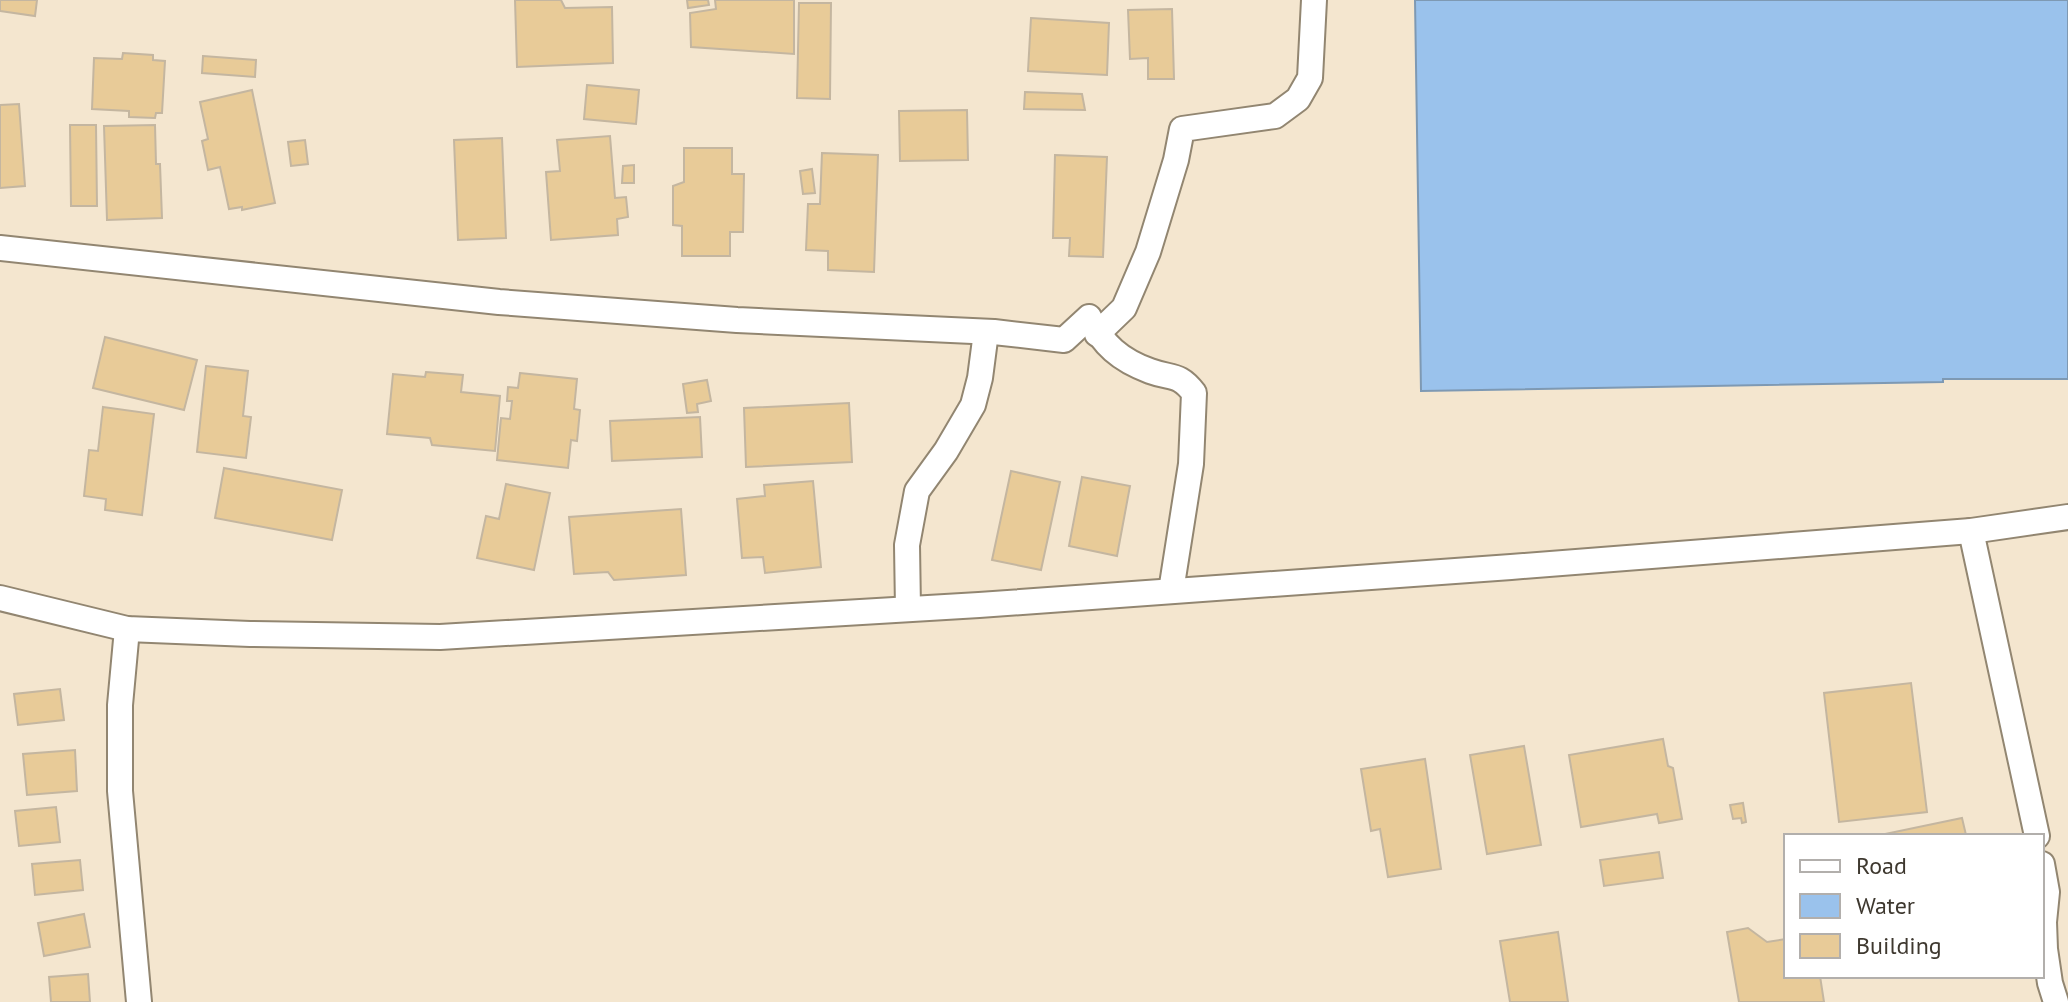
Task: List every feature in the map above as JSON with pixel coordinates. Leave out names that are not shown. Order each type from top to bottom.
[{"type":"street","points":[[1097,334],[1124,308],[1148,252],[1176,160],[1182,129],[1275,116],[1298,99],[1310,78],[1314,0]]},
{"type":"street","points":[[0,248],[499,302],[737,320],[986,332],[1064,340],[1089,317],[1097,334],[1114,353],[1149,371],[1184,380],[1194,393],[1191,464],[1171,591]]},
{"type":"street","points":[[908,609],[907,545],[917,491],[946,451],[973,405],[986,332]]},
{"type":"street","points":[[0,598],[127,629],[440,637],[908,609],[1511,567],[1971,531],[2068,517]]},
{"type":"street","points":[[1971,531],[2037,834]]},
{"type":"street","points":[[127,629],[120,705],[120,791],[139,1002]]},
{"type":"street","points":[[2044,875],[2047,892],[2045,949],[2056,1002]]},
{"type":"water","points":[[1415,0],[2068,0],[2068,379],[1421,391]]},
{"type":"building","points":[[0,0],[37,0],[35,16],[0,11]]},
{"type":"building","points":[[515,0],[561,0],[565,8],[612,7],[613,63],[517,67]]},
{"type":"building","points":[[687,0],[708,0],[709,5],[688,8]]},
{"type":"building","points":[[715,0],[794,0],[794,54],[691,47],[690,13],[716,9]]},
{"type":"building","points":[[799,3],[831,3],[830,99],[797,98]]},
{"type":"building","points":[[1172,9],[1174,79],[1148,79],[1148,58],[1130,59],[1128,10]]},
{"type":"building","points":[[1031,18],[1109,23],[1107,75],[1028,71]]},
{"type":"building","points":[[123,53],[153,55],[153,60],[165,61],[162,113],[156,113],[155,118],[129,117],[129,111],[92,109],[94,58],[122,59]]},
{"type":"building","points":[[203,56],[256,60],[255,77],[202,73]]},
{"type":"building","points":[[587,85],[639,90],[636,124],[584,119]]},
{"type":"building","points":[[252,90],[275,203],[242,210],[242,207],[229,209],[220,167],[208,170],[202,141],[208,139],[200,102]]},
{"type":"building","points":[[1025,92],[1082,94],[1085,110],[1024,109]]},
{"type":"building","points":[[19,104],[25,186],[0,188],[0,105]]},
{"type":"building","points":[[967,110],[968,160],[900,161],[899,111]]},
{"type":"building","points":[[70,125],[96,125],[97,206],[71,206]]},
{"type":"building","points":[[155,125],[162,218],[107,220],[104,126]]},
{"type":"building","points":[[610,136],[615,198],[626,197],[628,217],[617,219],[618,235],[551,240],[546,172],[560,171],[557,140]]},
{"type":"building","points":[[502,138],[506,238],[458,240],[454,140]]},
{"type":"building","points":[[305,140],[308,164],[291,166],[288,142]]},
{"type":"building","points":[[684,148],[732,148],[732,174],[744,174],[743,232],[730,232],[730,256],[682,256],[682,226],[673,225],[673,186],[684,182]]},
{"type":"building","points":[[822,153],[878,155],[874,272],[828,270],[828,251],[806,250],[808,204],[820,204]]},
{"type":"building","points":[[1055,155],[1107,157],[1103,257],[1069,256],[1070,238],[1053,238]]},
{"type":"building","points":[[634,165],[634,183],[622,183],[623,166]]},
{"type":"building","points":[[812,169],[815,193],[803,194],[800,171]]},
{"type":"building","points":[[105,337],[197,360],[184,410],[93,388]]},
{"type":"building","points":[[206,366],[248,371],[243,416],[251,417],[246,458],[197,452]]},
{"type":"building","points":[[426,372],[463,375],[461,392],[500,396],[495,451],[432,445],[430,438],[387,434],[393,374],[425,377]]},
{"type":"building","points":[[520,373],[577,379],[574,409],[580,410],[577,441],[571,440],[568,468],[497,460],[501,418],[510,419],[512,401],[507,401],[508,387],[518,388]]},
{"type":"building","points":[[707,380],[711,401],[697,404],[698,412],[687,413],[683,384]]},
{"type":"building","points":[[849,403],[852,462],[746,467],[744,408]]},
{"type":"building","points":[[103,407],[154,414],[142,515],[105,510],[106,499],[84,496],[89,450],[98,451]]},
{"type":"building","points":[[700,417],[702,457],[612,461],[610,421]]},
{"type":"building","points":[[224,468],[342,490],[332,540],[215,518]]},
{"type":"building","points":[[1011,471],[1060,482],[1041,570],[992,560]]},
{"type":"building","points":[[1082,477],[1130,486],[1117,556],[1069,546]]},
{"type":"building","points":[[813,481],[821,567],[765,573],[763,557],[742,558],[737,499],[765,496],[764,485]]},
{"type":"building","points":[[506,484],[550,493],[534,570],[477,558],[486,516],[499,519]]},
{"type":"building","points":[[681,509],[686,575],[614,580],[608,572],[574,574],[569,517]]},
{"type":"building","points":[[1911,683],[1927,812],[1839,822],[1824,693]]},
{"type":"building","points":[[60,689],[64,720],[18,725],[14,694]]},
{"type":"building","points":[[1663,739],[1668,766],[1673,768],[1682,819],[1659,823],[1657,814],[1581,827],[1569,755]]},
{"type":"building","points":[[1524,746],[1541,845],[1487,854],[1470,755]]},
{"type":"building","points":[[75,750],[77,791],[27,795],[23,754]]},
{"type":"building","points":[[1425,759],[1441,869],[1388,877],[1380,829],[1371,831],[1361,769]]},
{"type":"building","points":[[1743,803],[1746,822],[1742,823],[1741,818],[1733,819],[1730,805]]},
{"type":"building","points":[[56,807],[60,842],[19,846],[15,811]]},
{"type":"building","points":[[1962,818],[1966,834],[1885,834]]},
{"type":"building","points":[[1659,852],[1663,878],[1604,886],[1600,860]]},
{"type":"building","points":[[80,860],[83,890],[35,895],[32,864]]},
{"type":"building","points":[[84,914],[90,947],[44,956],[38,923]]},
{"type":"building","points":[[1748,928],[1767,942],[1784,939],[1784,978],[1820,978],[1824,1002],[1739,1002],[1727,932]]},
{"type":"building","points":[[1558,932],[1568,1002],[1510,1002],[1500,941]]},
{"type":"building","points":[[88,974],[90,1002],[51,1002],[49,977]]}]
